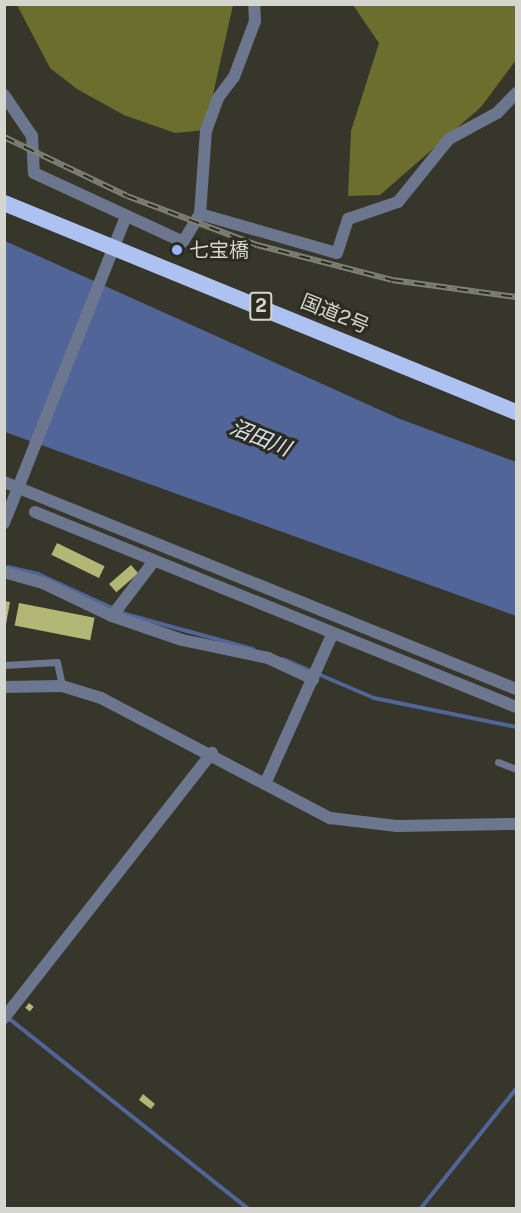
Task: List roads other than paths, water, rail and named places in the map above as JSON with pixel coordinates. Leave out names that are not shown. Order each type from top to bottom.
[{"type":"highway","name":"国道2号","points":[[4,203],[116,246],[516,412]]},
{"type":"street","points":[[4,95],[32,136],[34,173],[183,242],[200,214],[207,131],[218,98],[234,77],[255,21],[254,4]]},
{"type":"street","points":[[200,214],[337,253],[348,219],[398,202],[449,139],[497,113],[516,93]]},
{"type":"street","points":[[4,523],[126,217]]},
{"type":"street","points":[[4,482],[21,485],[516,689]]},
{"type":"street","points":[[35,512],[332,635],[516,707]]},
{"type":"street","points":[[112,616],[154,561]]},
{"type":"street","points":[[4,572],[43,583],[112,616],[182,640],[268,658],[313,679]]},
{"type":"street","points":[[265,783],[332,635]]},
{"type":"street","points":[[4,687],[62,686],[101,698],[212,753],[304,806],[353,824],[516,824]]},
{"type":"street","points":[[4,1018],[212,753]]},
{"type":"lane","points":[[4,665],[57,662],[62,686]]},
{"type":"lane","points":[[498,762],[516,769]]},
{"type":"water","name":"沼田川","points":[[5,241],[400,419],[516,462],[516,616],[5,432]]},
{"type":"waterway","points":[[8,567],[38,574],[125,614],[253,649]]},
{"type":"waterway","points":[[283,659],[374,698],[516,727]]},
{"type":"waterway","points":[[7,1017],[247,1208]]},
{"type":"waterway","points":[[421,1208],[516,1089]]},
{"type":"railway","points":[[4,137],[127,196],[257,245],[392,280],[516,297]]},
{"type":"place","name":"七宝橋","points":[[177,250]]}]
